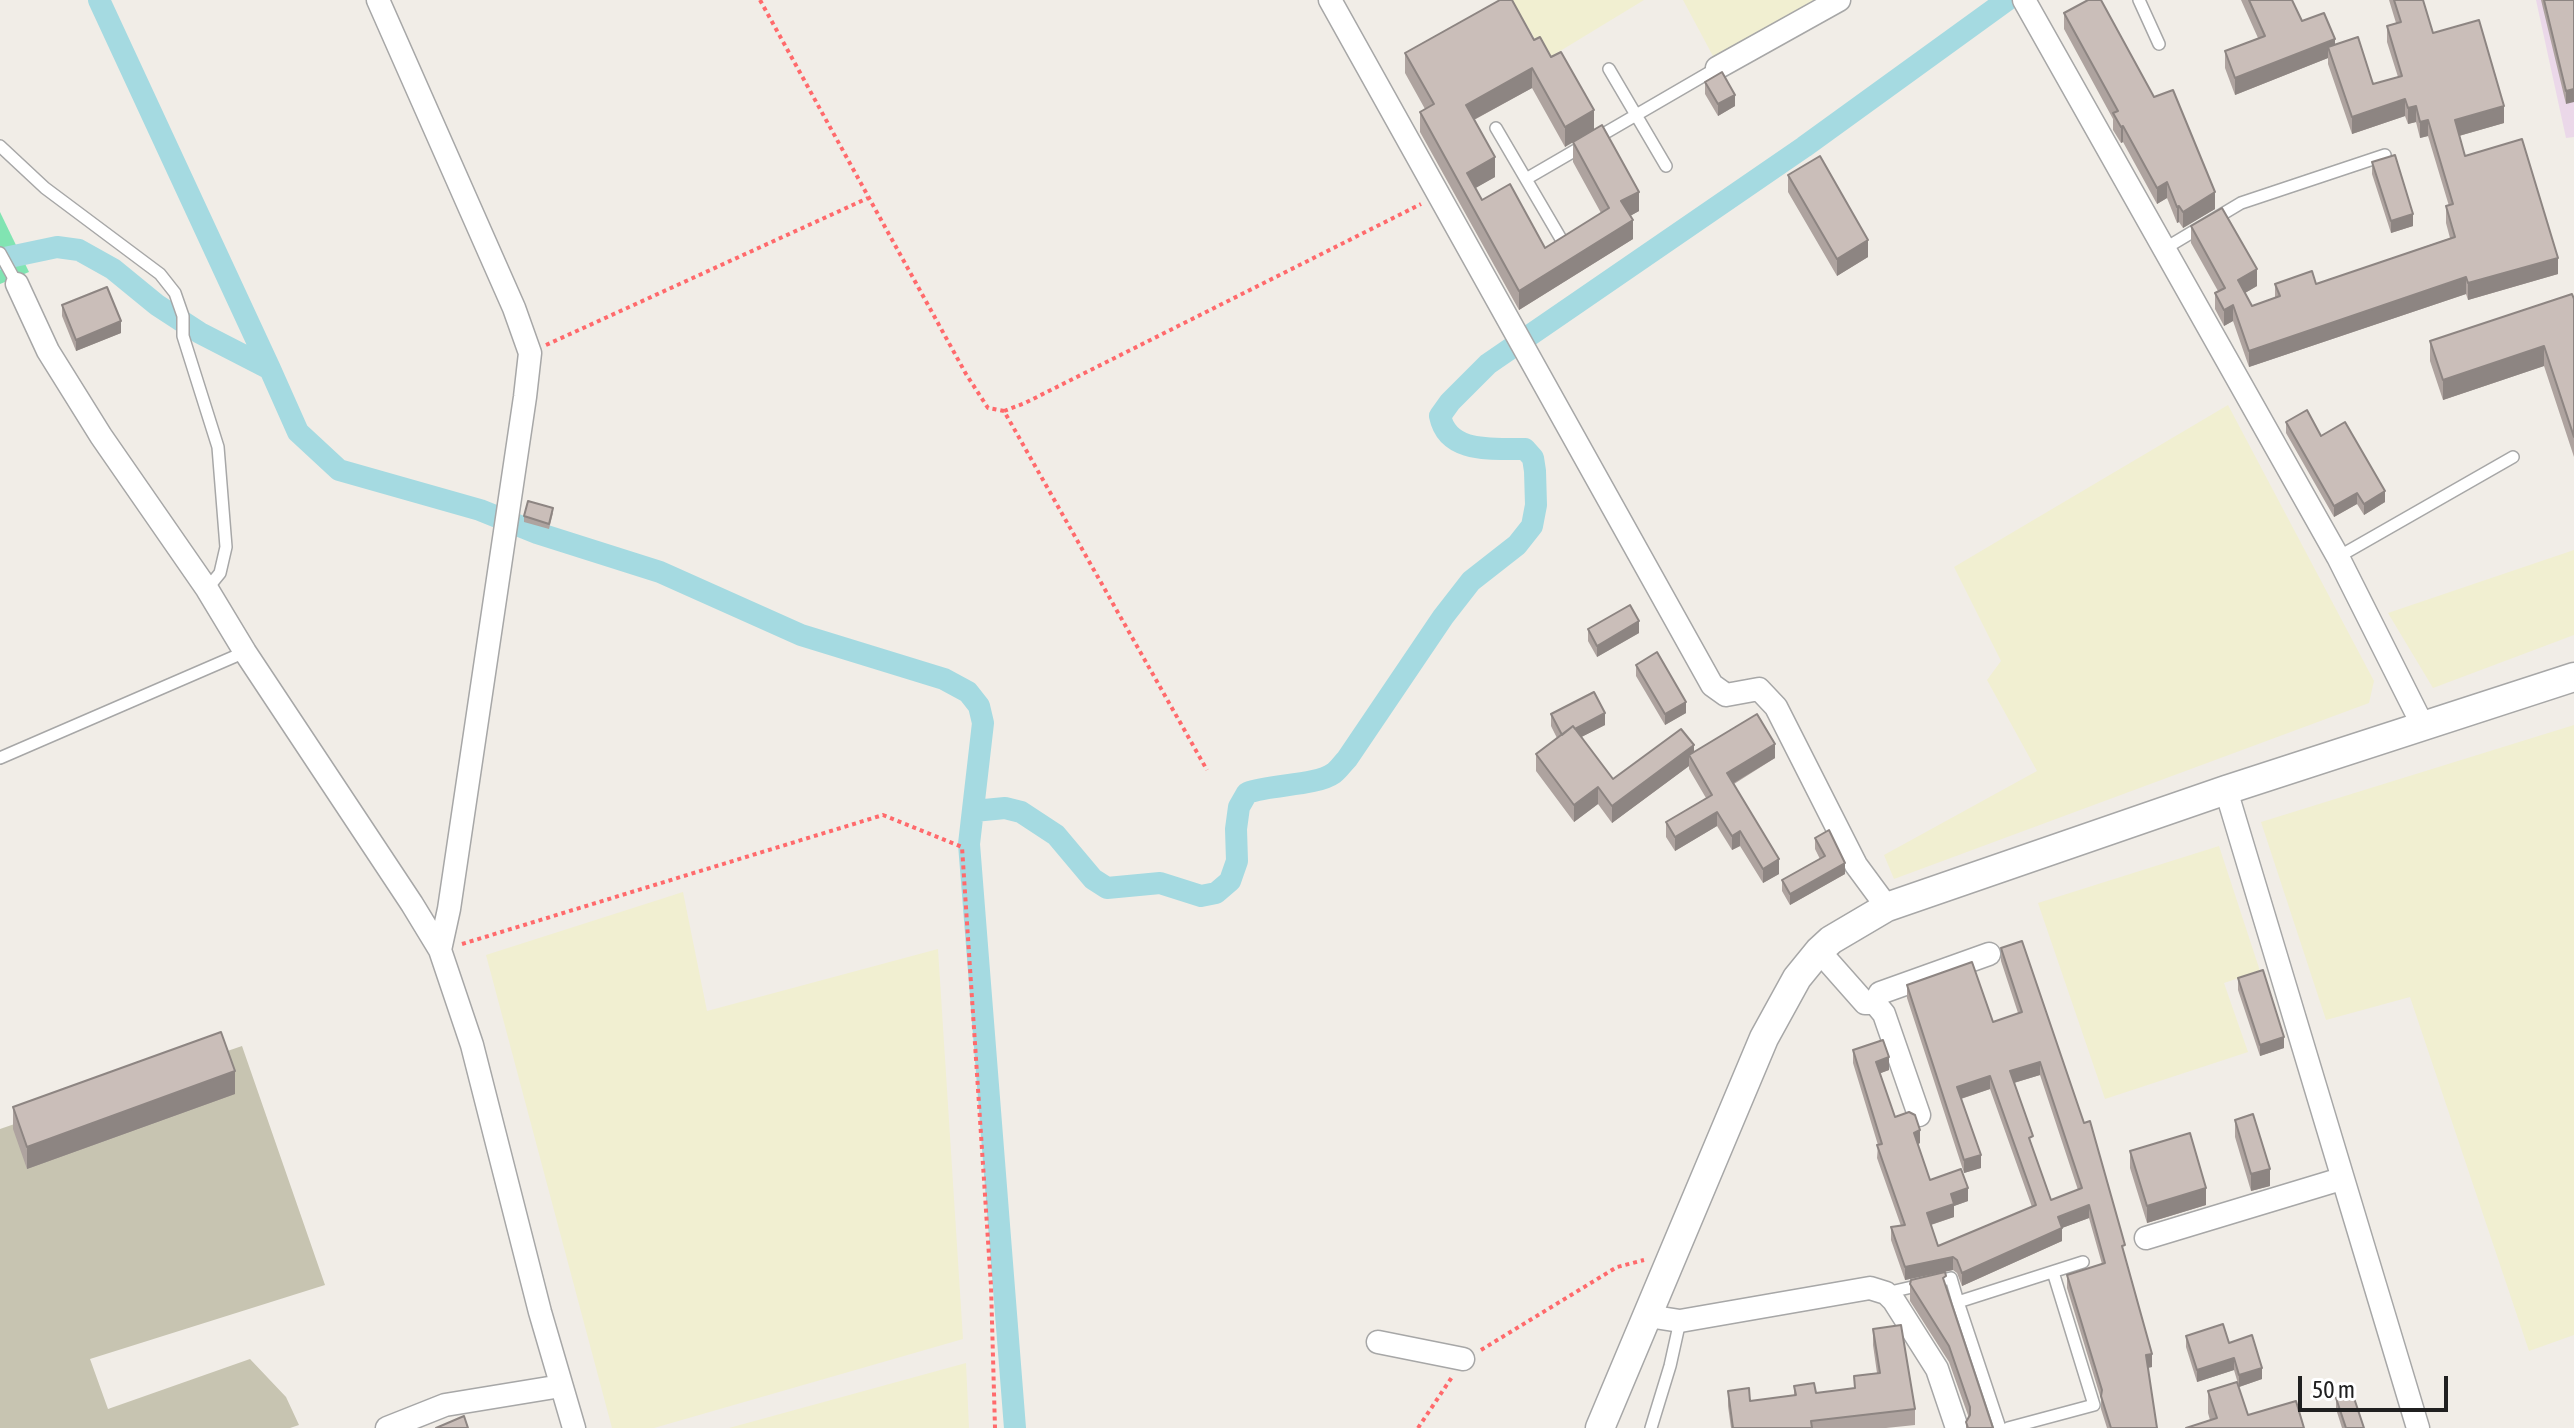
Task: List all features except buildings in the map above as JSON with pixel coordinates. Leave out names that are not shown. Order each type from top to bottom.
[{"type":"street","points":[[378,0],[514,308],[530,353],[511,508],[440,950]]},
{"type":"street","points":[[1330,0],[1712,685],[1726,695],[1759,689],[1776,707],[1856,865],[1887,907]]},
{"type":"street","points":[[1717,68],[1839,0]]},
{"type":"street","points":[[2026,2],[2338,557],[2423,726]]},
{"type":"street","points":[[17,284],[48,351],[101,436],[207,589],[440,950],[472,1045],[540,1312],[574,1428]]},
{"type":"street","points":[[1600,1428],[1764,1038],[1797,978],[1831,940],[1887,907],[2226,790],[2574,677]]},
{"type":"street","points":[[2226,790],[2418,1428]]},
{"type":"street","points":[[1819,951],[1865,1003],[1875,1003]]},
{"type":"street","points":[[1875,1003],[1880,993],[1989,954]]},
{"type":"street","points":[[1875,1003],[1884,1014],[1919,1115]]},
{"type":"street","points":[[2146,1238],[2341,1179]]},
{"type":"street","points":[[1648,1316],[1680,1321],[1870,1288],[1886,1293],[1937,1369],[1957,1428]]},
{"type":"street","points":[[1378,1342],[1463,1359]]},
{"type":"street","points":[[387,1428],[445,1405],[561,1386]]},
{"type":"lane","points":[[2139,0],[2159,44]]},
{"type":"lane","points":[[1526,179],[1717,68]]},
{"type":"lane","points":[[1609,69],[1666,166]]},
{"type":"lane","points":[[1496,128],[1561,239]]},
{"type":"lane","points":[[0,146],[45,188],[160,274],[175,293],[183,316],[183,336],[218,447],[226,547],[220,573],[207,589]]},
{"type":"lane","points":[[2164,249],[2241,203],[2385,155]]},
{"type":"lane","points":[[0,253],[17,284]]},
{"type":"lane","points":[[2338,557],[2513,457]]},
{"type":"lane","points":[[0,758],[245,652]]},
{"type":"lane","points":[[1958,1302],[2083,1262]]},
{"type":"lane","points":[[2008,1428],[2094,1405],[2053,1272]]},
{"type":"lane","points":[[1886,1293],[1951,1278],[2000,1428]]},
{"type":"lane","points":[[1651,1428],[1680,1321]]},
{"type":"path","points":[[760,0],[966,374],[988,408],[1004,411],[1039,396],[1438,195]]},
{"type":"path","points":[[530,353],[868,198]]},
{"type":"path","points":[[1004,411],[1207,770]]},
{"type":"path","points":[[440,950],[883,815],[962,847],[991,1286],[995,1428]]},
{"type":"path","points":[[1418,1428],[1463,1359],[1617,1267],[1673,1253]]},
{"type":"shaded area","points":[[1512,0],[1644,0],[1547,59]]},
{"type":"shaded area","points":[[1683,0],[1823,0],[1714,58]]},
{"type":"shaded area","points":[[2536,0],[2574,0],[2574,137],[2566,138]]},
{"type":"shaded area","points":[[2228,405],[2374,681],[2369,703],[1894,879],[1884,855],[2037,771],[1987,680],[2001,661],[1954,567]]},
{"type":"shaded area","points":[[2574,550],[2574,635],[2433,688],[2388,613]]},
{"type":"shaded area","points":[[2574,725],[2574,1335],[2529,1351],[2410,997],[2326,1020],[2261,822]]},
{"type":"shaded area","points":[[2219,846],[2260,971],[2224,983],[2248,1052],[2105,1099],[2038,903]]},
{"type":"shaded area","points":[[683,892],[707,1011],[938,949],[963,1339],[654,1428],[612,1428],[486,955]]},
{"type":"shaded area","points":[[242,1046],[325,1285],[90,1359],[108,1409],[250,1359],[286,1397],[299,1425],[290,1428],[0,1428],[0,1129]]},
{"type":"shaded area","points":[[966,1363],[969,1428],[729,1428]]},
{"type":"green space","points":[[0,212],[29,272],[0,284]]},
{"type":"waterway","points":[[99,0],[270,369]]},
{"type":"waterway","points":[[974,811],[1005,808],[1021,812],[1056,835],[1093,879],[1107,888],[1160,883],[1201,896],[1216,893],[1230,881],[1237,861],[1239,807],[1247,793],[1316,780],[1336,771],[1471,581],[1517,545],[1532,526],[1536,505],[1533,458],[1525,449],[1474,447],[1452,437],[1440,416],[1450,402],[1488,364],[1804,147],[2007,0]]},
{"type":"waterway","points":[[0,259],[57,247],[79,250],[113,269],[157,305],[200,333],[270,369],[298,432],[339,470],[480,510],[537,533],[660,572],[801,635],[944,679],[968,692],[979,706],[983,723],[969,844],[1015,1428]]}]
